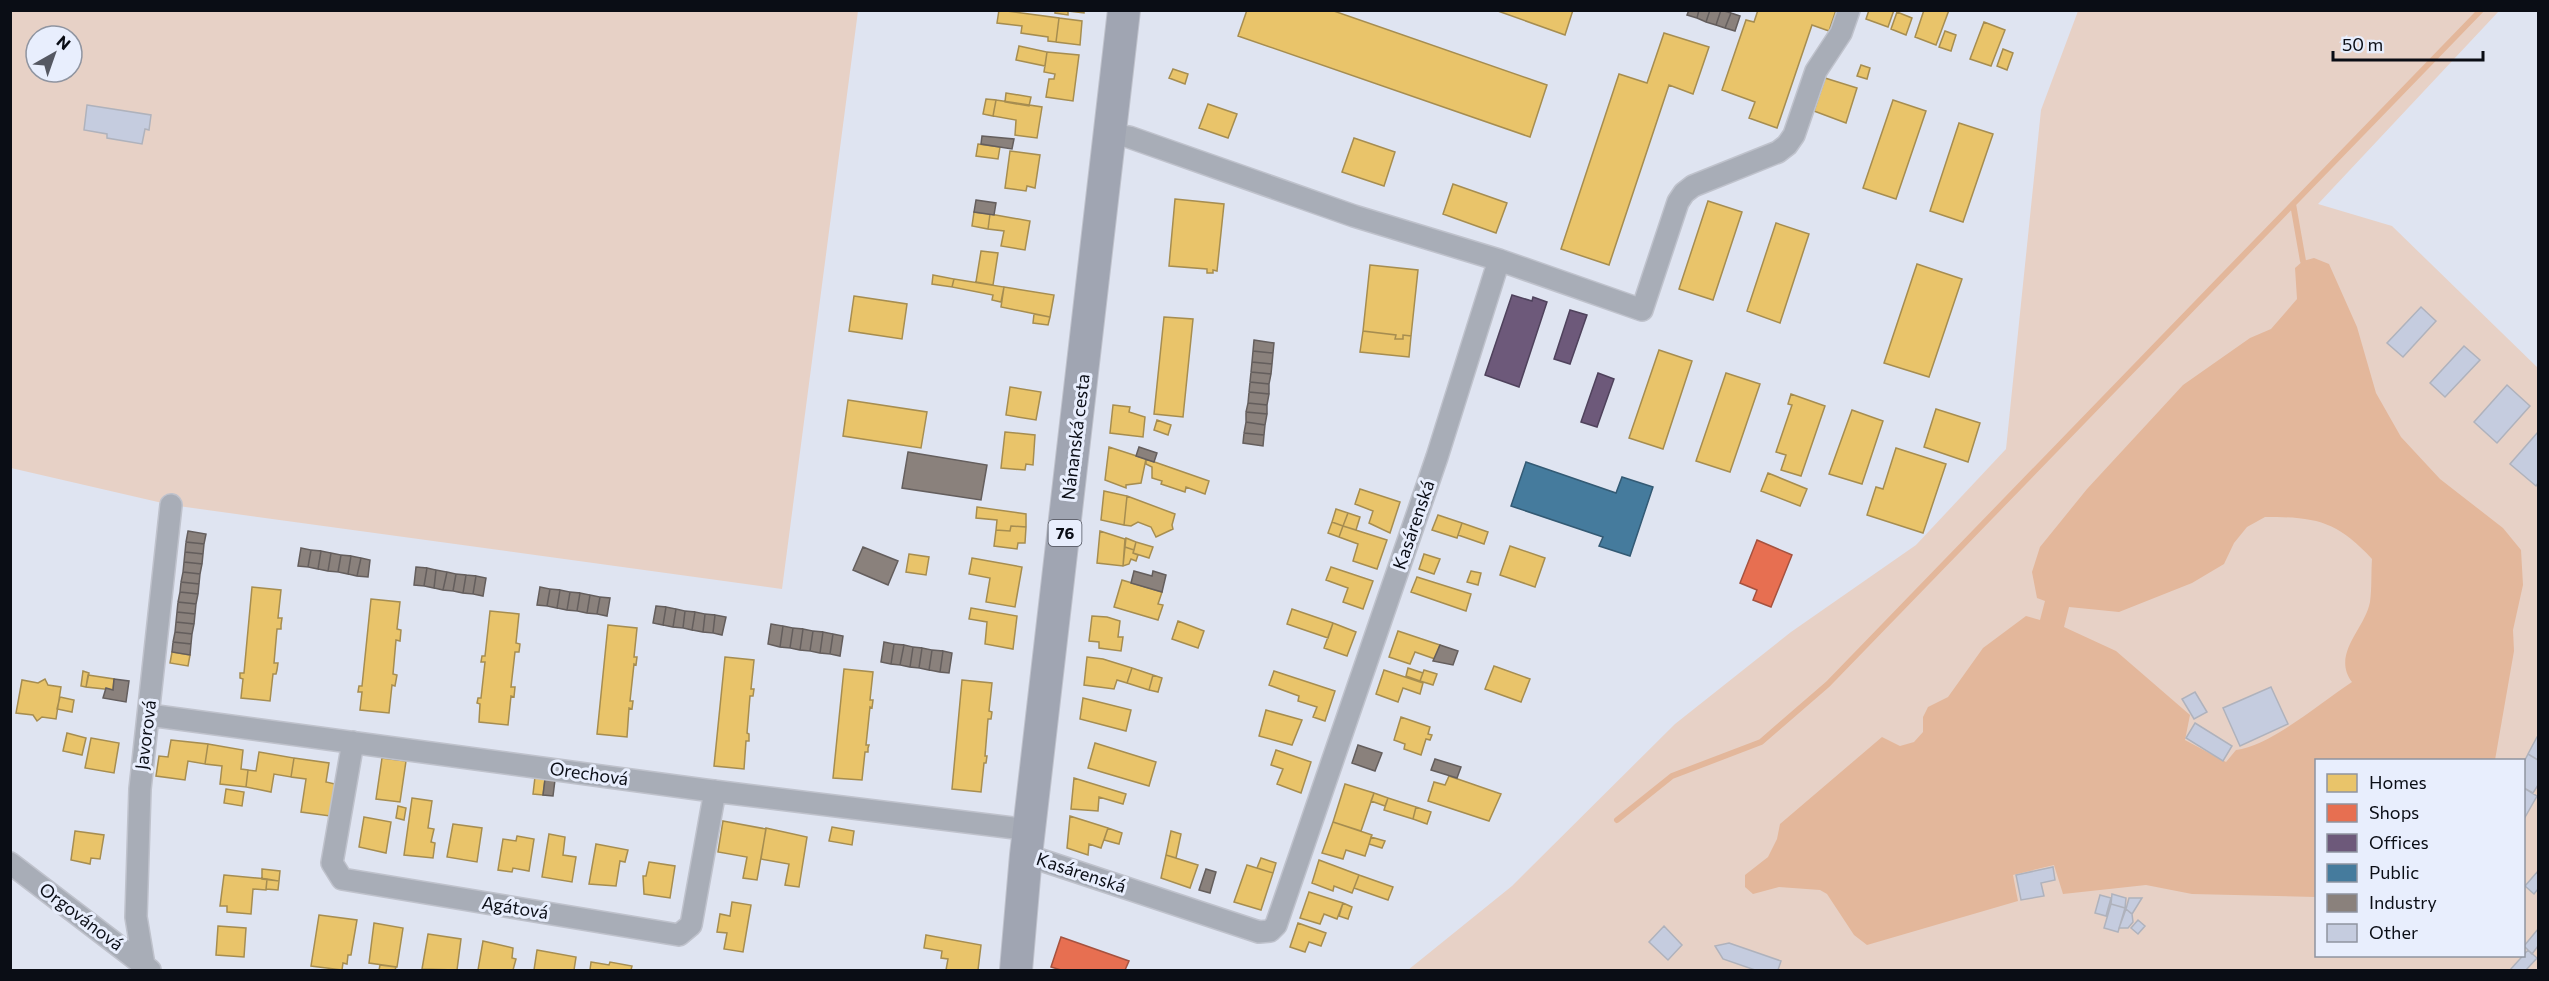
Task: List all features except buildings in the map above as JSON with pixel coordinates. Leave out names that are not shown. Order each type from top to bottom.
[{"type":"main road","name":"Nánanská cesta","points":[[1016,970],[1028,843],[1124,10]]},
{"type":"street","points":[[1110,134],[1134,139],[1354,216],[1499,260],[1642,310],[1678,202],[1684,193],[1693,186],[1778,152],[1787,145],[1794,135],[1816,71],[1841,33],[1849,10]]},
{"type":"street","name":"Kasárenská","points":[[1028,843],[1259,932],[1270,931],[1276,925],[1437,457],[1499,260]]},
{"type":"street","name":"Javorová","points":[[148,968],[136,917],[140,789],[171,505]]},
{"type":"street","name":"Orechová","points":[[149,715],[715,791],[1028,843]]},
{"type":"street","name":"Agátová","points":[[353,742],[332,863],[342,879],[679,935],[691,926],[715,791]]},
{"type":"street","name":"Orgovánová","points":[[10,863],[148,968]]},
{"type":"shaded area","points":[[11,11],[858,11],[782,589],[171,505],[11,468]]},
{"type":"shaded area","points":[[2078,11],[2499,11],[2318,204],[2392,226],[2538,368],[2538,970],[1408,970],[1512,886],[1675,724],[1791,632],[1916,545],[2006,449],[2041,110]]},
{"type":"shaded area","points":[[2314,258],[2329,264],[2357,327],[2376,393],[2401,437],[2440,479],[2503,528],[2521,550],[2523,585],[2513,630],[2514,651],[2495,759],[2315,759],[2315,897],[2192,894],[2146,885],[2063,894],[2054,865],[2013,875],[2018,901],[1867,945],[1854,935],[1827,894],[1820,890],[1779,887],[1753,894],[1745,887],[1745,875],[1768,857],[1777,839],[1780,824],[1882,737],[1900,746],[1914,742],[1923,732],[1923,717],[1928,707],[1948,697],[1983,648],[2026,616],[2040,620],[2045,601],[2037,598],[2032,572],[2040,547],[2087,489],[2183,385],[2250,338],[2271,329],[2297,299],[2295,268],[2303,261]],"holes":[[[2265,517],[2312,520],[2336,529],[2348,536],[2372,559],[2370,602],[2351,642],[2345,661],[2352,682],[2280,732],[2250,747],[2236,750],[2226,762],[2185,740],[2190,715],[2116,651],[2064,627],[2069,607],[2119,612],[2192,583],[2224,564],[2234,543],[2247,527]]]},
{"type":"waterway","points":[[1617,820],[1672,776],[1761,742],[1828,684],[2481,10]]},
{"type":"waterway","points":[[2293,204],[2303,261]]}]
